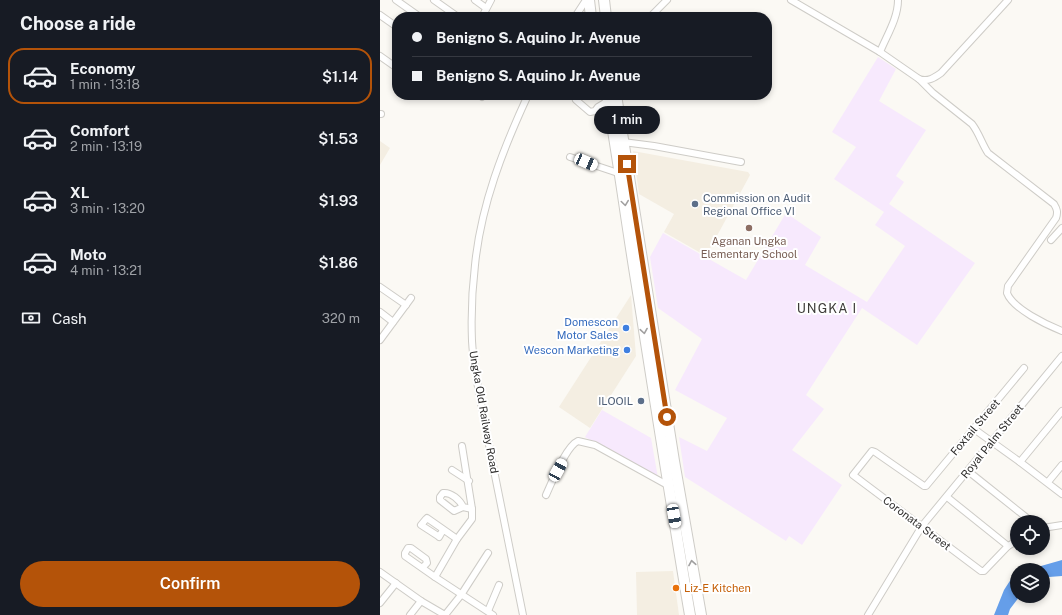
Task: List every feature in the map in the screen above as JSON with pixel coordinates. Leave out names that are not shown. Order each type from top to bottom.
[{"type":"main road","points":[[589,0],[590,12]]},
{"type":"main road","points":[[604,0],[605,12]]},
{"type":"main road","points":[[610,100],[669,461],[700,615]]},
{"type":"main road","points":[[611,100],[623,142],[623,176]]},
{"type":"main road","points":[[669,461],[669,486],[690,615]]},
{"type":"street","points":[[396,0],[413,12]]},
{"type":"street","points":[[434,0],[451,12]]},
{"type":"street","points":[[475,0],[486,8]]},
{"type":"street","points":[[484,12],[491,0]]},
{"type":"street","points":[[578,12],[586,0]]},
{"type":"street","points":[[655,12],[667,0]]},
{"type":"street","points":[[791,0],[880,52],[919,79],[932,93],[972,124],[988,153],[1054,204],[1057,215],[1062,222]]},
{"type":"street","points":[[880,52],[894,21],[898,0]]},
{"type":"street","points":[[919,79],[924,81],[934,78],[941,73],[1008,0]]},
{"type":"street","points":[[380,15],[392,23]]},
{"type":"street","points":[[380,56],[392,64]]},
{"type":"street","name":"Ungka Old Railway Road","points":[[523,615],[496,482],[476,370],[472,341],[472,302],[475,264],[484,214],[507,142],[526,100]]},
{"type":"street","points":[[576,100],[590,112],[595,111],[606,100]]},
{"type":"street","points":[[623,142],[654,146],[741,162]]},
{"type":"street","points":[[570,157],[623,176]]},
{"type":"street","points":[[1057,215],[1008,286],[1007,293],[1021,308],[1048,325],[1062,331]]},
{"type":"street","points":[[1051,240],[1062,228]]},
{"type":"street","points":[[380,287],[406,305]]},
{"type":"street","points":[[380,340],[411,298]]},
{"type":"street","points":[[380,312],[393,322]]},
{"type":"street","name":"Royal Palm Street","points":[[868,615],[922,526],[993,442],[1062,356]]},
{"type":"street","name":"Foxtail Street","points":[[853,475],[872,451],[925,486],[1024,368]]},
{"type":"street","points":[[1020,462],[1062,411]]},
{"type":"street","points":[[974,429],[1048,482],[1062,494]]},
{"type":"street","points":[[546,495],[570,448],[578,441],[595,445],[669,486]]},
{"type":"street","points":[[434,577],[472,519],[469,481],[462,446]]},
{"type":"street","points":[[1048,482],[1062,465]]},
{"type":"street","points":[[452,470],[469,481]]},
{"type":"street","points":[[968,471],[1023,515]]},
{"type":"street","name":"Coronata Street","points":[[853,475],[980,570],[984,571],[1008,546]]},
{"type":"street","points":[[947,497],[1008,546]]},
{"type":"street","points":[[463,507],[472,509]]},
{"type":"street","points":[[1050,527],[1062,525]]},
{"type":"street","points":[[443,530],[458,539]]},
{"type":"street","points":[[380,572],[421,601],[445,615],[461,595],[488,553]]},
{"type":"street","points":[[422,568],[490,613],[499,585]]},
{"type":"street","points":[[380,604],[396,583]]},
{"type":"street","points":[[410,615],[421,601]]},
{"type":"shaded area","points":[[878,57],[896,69],[879,101],[926,130],[896,176],[904,182],[889,204],[975,263],[917,345],[862,308],[806,395],[824,409],[792,450],[842,485],[802,545],[789,536],[786,541],[685,477],[679,437],[707,451],[727,418],[675,390],[702,339],[658,308],[650,257],[663,233],[746,280],[786,213],[821,237],[805,265],[867,302],[905,246],[875,225],[884,212],[834,179],[856,147],[832,132]]},
{"type":"shaded area","points":[[380,141],[390,148],[380,165]]},
{"type":"shaded area","name":"Commission on Audit Regional Office VI","points":[[633,151],[748,172],[750,175],[706,256],[664,232],[674,214],[639,194]]},
{"type":"shaded area","points":[[631,295],[636,356],[590,428],[559,407]]},
{"type":"shaded area","points":[[602,410],[651,438],[658,478],[585,437]]},
{"type":"shaded area","points":[[673,571],[679,615],[637,615],[636,572]]},
{"type":"water","points":[[1062,560],[1062,576],[1050,577],[1050,563]]},
{"type":"water","points":[[1010,581],[1010,603],[1015,603],[1008,615],[994,615],[1004,590]]},
{"type":"place","name":"Commission on Audit Regional Office VI","points":[[695,204]]},
{"type":"place","name":"Aganan Ungka Elementary School","points":[[749,228]]},
{"type":"place","name":"Domescon Motor Sales","points":[[626,328]]},
{"type":"place","name":"Wescon Marketing","points":[[627,350]]},
{"type":"place","name":"ILOOIL","points":[[641,401]]},
{"type":"place","name":"Liz-E Kitchen","points":[[676,588]]},
{"type":"district","name":"UNGKA I","points":[[827,308]]},
{"type":"route","points":[[627,164],[667,417]]}]
